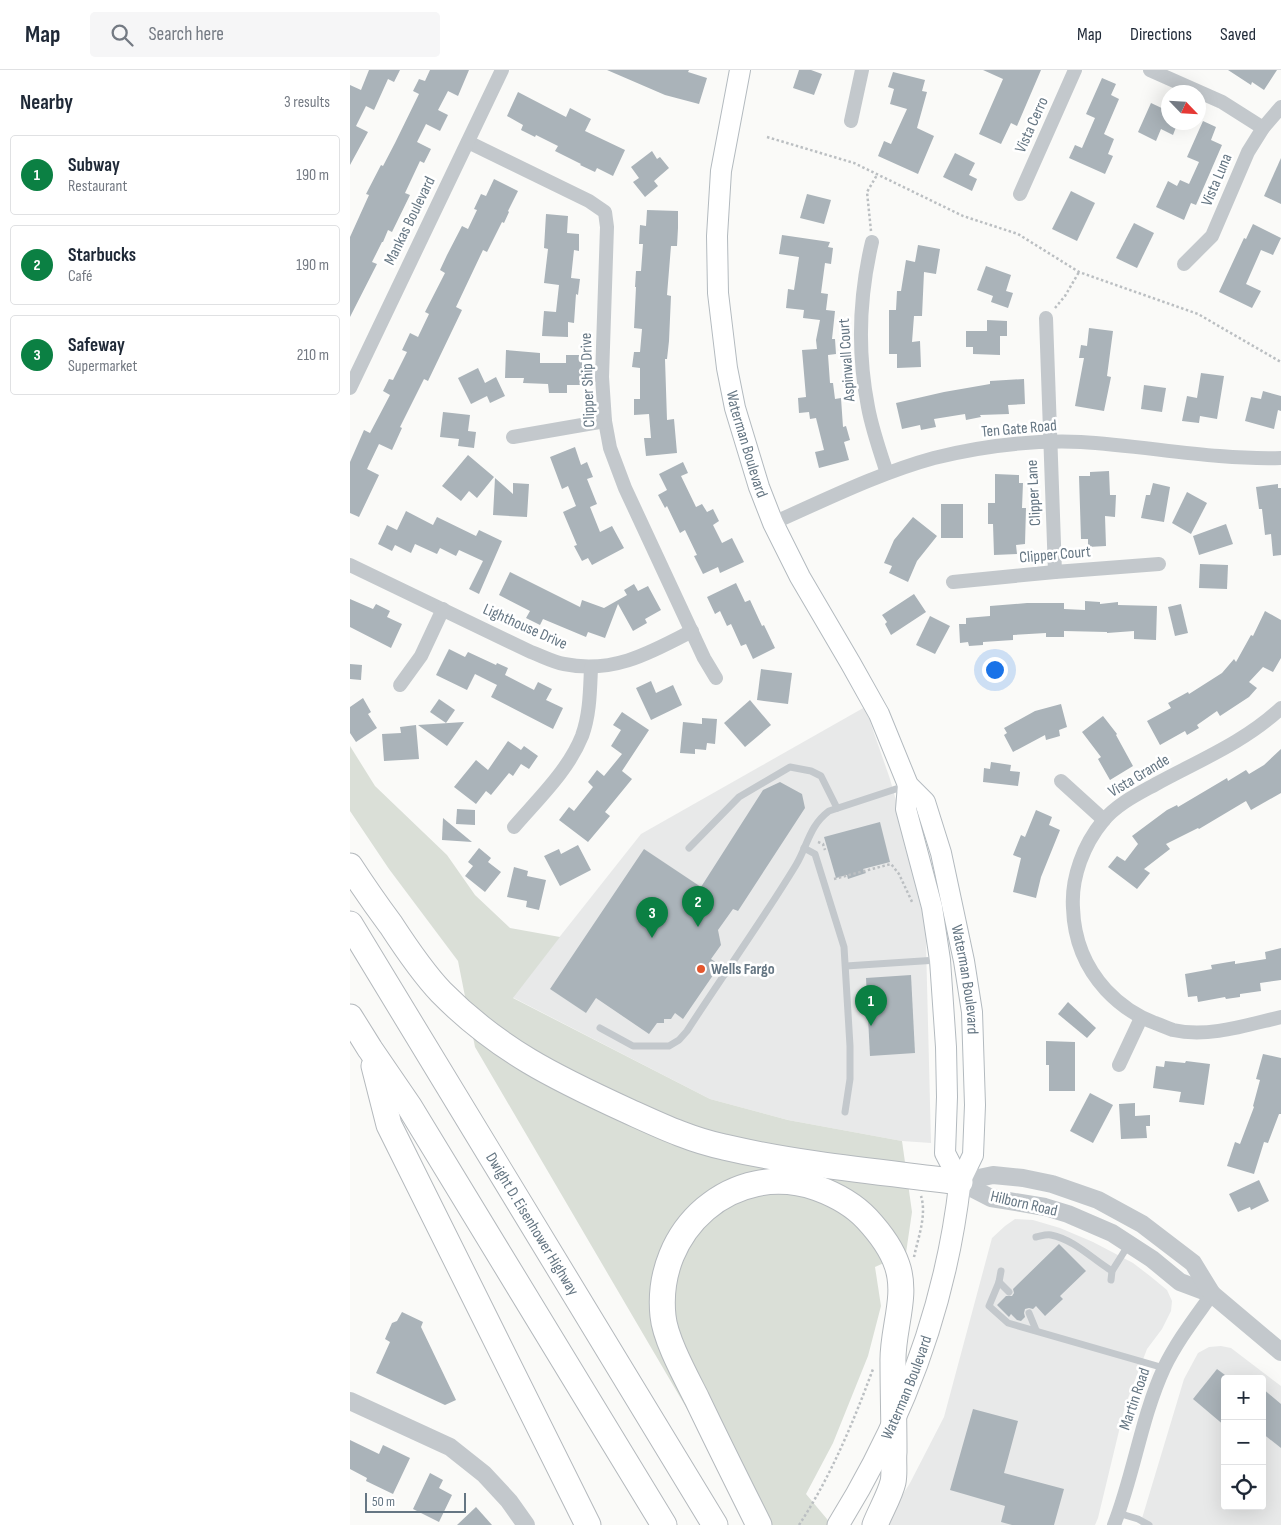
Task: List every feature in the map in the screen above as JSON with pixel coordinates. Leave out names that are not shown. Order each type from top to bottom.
[{"type":"highway","points":[[350,866],[409,951],[440,991],[482,1030],[512,1052],[552,1075],[678,1133],[722,1147],[792,1160],[960,1182]]},
{"type":"highway","name":"Dwight D. Eisenhower Highway","points":[[350,924],[715,1525]]},
{"type":"highway","points":[[350,1016],[370,1050],[410,1106],[664,1525]]},
{"type":"highway","points":[[370,1050],[389,1125],[588,1525]]},
{"type":"highway","points":[[759,1525],[672,1345],[663,1318],[662,1294],[667,1265],[680,1237],[698,1214],[722,1197],[746,1186],[777,1181],[805,1184],[834,1194],[858,1210],[882,1235],[897,1265],[901,1285],[900,1312],[893,1345],[893,1482],[875,1525]]},
{"type":"main road","name":"Waterman Boulevard","points":[[740,70],[721,171],[716,236],[722,338],[735,408],[759,487],[773,523],[800,577],[878,714],[908,785],[925,802],[941,853],[961,942],[972,1012],[973,1155],[960,1182],[952,1241],[937,1304],[924,1348],[894,1424],[871,1470],[838,1525]]},
{"type":"main road","name":"Waterman Boulevard","points":[[908,785],[906,809],[932,907],[940,960],[946,1055],[945,1153],[960,1182]]},
{"type":"street","name":"Mankas Boulevard","points":[[351,385],[502,70]]},
{"type":"street","points":[[851,121],[862,70]]},
{"type":"street","name":"Vista Cerro","points":[[1020,194],[1075,70]]},
{"type":"street","points":[[1150,70],[1222,102],[1263,128]]},
{"type":"street","name":"Vista Luna","points":[[1184,264],[1212,236],[1248,152],[1263,128],[1281,107]]},
{"type":"street","name":"Clipper Ship Drive","points":[[468,142],[589,201],[605,212],[607,227],[602,377],[605,421],[610,448],[625,488],[704,658],[716,678]]},
{"type":"street","name":"Aspinwall Court","points":[[872,242],[865,272],[860,321],[862,365],[868,408],[888,474]]},
{"type":"street","name":"Clipper Lane","points":[[1046,318],[1055,572]]},
{"type":"street","points":[[513,437],[605,421]]},
{"type":"street","name":"Ten Gate Road","points":[[773,523],[888,474],[934,458],[1016,444],[1080,442],[1220,458],[1281,458]]},
{"type":"street","name":"Lighthouse Drive","points":[[350,564],[531,652],[562,664],[591,668],[618,664],[649,653],[692,631]]},
{"type":"street","name":"Clipper Court","points":[[953,582],[1159,564]]},
{"type":"street","points":[[400,685],[421,656],[443,609]]},
{"type":"street","points":[[514,827],[568,763],[582,735],[589,708],[591,668]]},
{"type":"street","name":"Vista Grande","points":[[1281,708],[1267,721],[1241,739],[1130,798],[1104,820],[1085,850],[1078,868],[1074,886],[1073,919],[1080,948],[1097,980],[1118,1003],[1141,1018],[1173,1030],[1192,1032],[1220,1031],[1281,1017]]},
{"type":"street","points":[[1061,781],[1104,820]]},
{"type":"street","points":[[1119,1065],[1141,1018]]},
{"type":"street","name":"Hilborn Road","points":[[960,1182],[993,1175],[1023,1178],[1052,1184],[1098,1200],[1142,1224],[1193,1263],[1212,1294],[1281,1352]]},
{"type":"street","name":"Hilborn Road","points":[[960,1182],[991,1198],[1045,1207],[1068,1214],[1112,1233],[1152,1259],[1180,1282],[1212,1294]]},
{"type":"street","name":"Martin Road","points":[[1116,1519],[1142,1431],[1164,1368],[1192,1321],[1212,1294]]},
{"type":"street","points":[[350,1400],[450,1448],[484,1474],[509,1501],[526,1525]]},
{"type":"lane","points":[[689,848],[739,797],[790,767],[812,771],[821,776],[838,808]]},
{"type":"lane","points":[[600,1028],[633,1046],[669,1046],[679,1040],[687,1031],[797,864],[808,838],[820,818],[829,811],[908,785]]},
{"type":"lane","points":[[804,848],[815,854],[844,947],[850,1080],[845,1112]]},
{"type":"lane","points":[[846,966],[940,960]]},
{"type":"lane","points":[[1036,1237],[1050,1235],[1080,1247],[1095,1261],[1112,1271]]},
{"type":"lane","points":[[1111,1280],[1112,1271],[1129,1244]]},
{"type":"lane","points":[[1001,1271],[999,1282],[989,1306],[1008,1323],[1164,1368]]},
{"type":"lane","points":[[999,1282],[1009,1292]]},
{"type":"lane","points":[[1029,1313],[1036,1330]]},
{"type":"lane","points":[[1116,1519],[1138,1519],[1149,1525]]},
{"type":"path","points":[[767,138],[854,163],[963,216],[1018,234],[1079,272],[1198,314],[1281,362]]},
{"type":"path","points":[[872,242],[867,192],[877,175]]},
{"type":"path","points":[[1046,318],[1065,296],[1079,272]]},
{"type":"path","points":[[808,838],[824,844],[826,853]]},
{"type":"path","points":[[831,871],[834,880],[891,864],[915,908]]},
{"type":"path","points":[[914,1261],[924,1204],[919,1193]]},
{"type":"path","points":[[799,1525],[843,1444],[874,1365]]},
{"type":"shaded area","points":[[865,707],[890,779],[925,904],[931,1143],[902,1141],[788,1120],[710,1099],[512,997],[641,834]]},
{"type":"shaded area","points":[[350,746],[375,786],[447,855],[475,895],[510,928],[560,937],[513,998],[710,1099],[788,1120],[902,1141],[912,1212],[906,1253],[875,1267],[881,1306],[868,1356],[833,1443],[806,1494],[832,1525],[755,1525],[475,1047],[458,961],[389,869],[350,811]]},
{"type":"shaded area","points":[[1015,1219],[1033,1220],[1060,1228],[1093,1242],[1133,1263],[1167,1290],[1172,1301],[1171,1311],[1162,1329],[1147,1349],[1125,1406],[1098,1518],[1095,1525],[886,1525],[888,1518],[910,1483],[944,1417],[992,1238]]},
{"type":"shaded area","points":[[1221,1346],[1231,1348],[1281,1386],[1281,1525],[1140,1525],[1184,1379],[1198,1353],[1209,1347]]},
{"type":"building","points":[[369,70],[400,70],[394,82],[388,79],[374,110],[366,106],[356,126],[368,132],[350,165],[350,85],[361,90]]},
{"type":"building","points":[[430,70],[469,70],[458,96],[448,91],[438,110],[448,115],[440,131],[426,124],[417,142],[431,149],[424,163],[420,161],[405,193],[410,195],[392,232],[388,230],[372,262],[377,264],[350,317],[350,237],[369,195],[366,194],[381,165],[383,166],[419,94],[413,91],[419,79],[425,81]]},
{"type":"building","points":[[607,70],[689,70],[688,72],[707,78],[699,104],[665,95]]},
{"type":"building","points":[[799,70],[811,70],[822,74],[814,95],[793,88]]},
{"type":"building","points":[[983,70],[1041,70],[1017,126],[1011,123],[1001,144],[979,134],[1003,79]]},
{"type":"building","points":[[1228,70],[1277,70],[1264,90],[1252,82],[1251,85]]},
{"type":"building","points":[[893,72],[925,80],[922,91],[927,92],[917,128],[934,136],[918,174],[878,156],[884,141],[891,144],[907,109],[890,104],[894,89],[888,87]]},
{"type":"building","points":[[1102,78],[1116,84],[1111,95],[1119,99],[1104,134],[1114,139],[1108,154],[1113,156],[1105,174],[1069,158],[1075,145],[1082,148],[1095,118],[1086,114]]},
{"type":"building","points":[[518,92],[566,117],[570,108],[591,119],[585,131],[625,150],[613,176],[597,168],[595,172],[580,165],[555,151],[558,146],[521,130],[523,125],[507,116]]},
{"type":"building","points":[[1151,103],[1161,108],[1161,129],[1156,141],[1138,132]]},
{"type":"building","points":[[1206,122],[1216,127],[1211,140],[1222,145],[1196,205],[1191,203],[1184,220],[1156,207],[1168,181],[1177,186],[1180,180],[1189,184],[1199,162],[1187,157],[1199,130],[1206,130]]},
{"type":"building","points":[[1163,130],[1175,130],[1173,135]]},
{"type":"building","points":[[652,151],[657,159],[660,157],[669,168],[654,181],[658,186],[645,197],[633,182],[639,178],[631,167]]},
{"type":"building","points":[[955,153],[975,163],[969,175],[977,179],[972,191],[943,177]]},
{"type":"building","points":[[1281,158],[1281,204],[1264,196]]},
{"type":"building","points":[[494,179],[518,191],[504,223],[502,222],[487,252],[483,250],[456,307],[462,310],[428,381],[424,379],[400,427],[402,428],[392,450],[379,444],[367,469],[379,475],[359,517],[350,513],[350,462],[364,430],[370,433],[390,395],[383,391],[389,379],[393,380],[407,352],[402,350],[410,333],[418,337],[429,314],[425,312],[445,273],[440,270],[447,255],[462,226],[468,229],[477,210],[474,209],[481,194],[486,196]]},
{"type":"building","points":[[1071,191],[1095,203],[1077,241],[1052,229]]},
{"type":"building","points":[[807,194],[831,200],[824,224],[800,218]]},
{"type":"building","points":[[647,210],[678,211],[678,228],[677,246],[671,246],[667,295],[671,296],[669,341],[667,359],[665,359],[667,420],[674,419],[677,453],[646,456],[644,438],[651,438],[649,414],[634,415],[634,399],[640,399],[640,368],[632,367],[634,352],[640,352],[642,329],[634,328],[635,287],[636,271],[641,271],[643,244],[639,244],[640,225],[646,226]]},
{"type":"building","points":[[546,214],[568,216],[567,233],[579,234],[579,251],[574,250],[571,278],[580,279],[578,295],[576,294],[574,323],[568,322],[568,337],[542,336],[544,311],[556,312],[559,285],[544,283],[548,249],[544,248]]},
{"type":"building","points":[[1134,223],[1154,233],[1137,268],[1116,258]]},
{"type":"building","points":[[1253,224],[1281,238],[1273,255],[1261,250],[1246,284],[1261,291],[1252,308],[1219,292],[1244,238],[1246,239]]},
{"type":"building","points":[[782,235],[830,242],[828,247],[833,248],[831,264],[825,263],[821,293],[828,294],[826,310],[835,311],[832,339],[835,339],[836,354],[828,355],[830,383],[833,383],[835,399],[841,398],[843,427],[846,426],[850,440],[844,442],[849,460],[819,468],[815,452],[824,450],[816,418],[810,419],[809,412],[799,413],[798,398],[806,397],[802,350],[817,349],[816,340],[820,320],[803,318],[804,310],[786,308],[788,289],[794,290],[799,257],[779,254]]},
{"type":"building","points":[[918,245],[940,249],[936,274],[924,272],[922,316],[914,316],[912,342],[920,341],[921,367],[897,368],[897,354],[889,354],[889,310],[896,310],[897,291],[901,291],[906,260],[915,262]]},
{"type":"building","points":[[986,266],[1011,275],[1006,291],[1013,293],[1008,308],[991,302],[993,296],[977,290]]},
{"type":"building","points":[[987,320],[1007,321],[1007,336],[1000,336],[1000,355],[973,354],[973,347],[966,347],[966,331],[987,331]]},
{"type":"building","points":[[1089,328],[1113,331],[1107,376],[1111,377],[1104,411],[1075,406],[1084,358],[1079,358],[1081,345],[1087,346]]},
{"type":"building","points":[[506,350],[540,353],[540,363],[566,363],[566,355],[582,355],[582,385],[567,385],[567,393],[549,393],[548,384],[523,383],[524,378],[505,378]]},
{"type":"building","points":[[478,368],[485,383],[496,377],[505,396],[490,403],[487,396],[471,404],[458,378]]},
{"type":"building","points":[[1201,373],[1224,376],[1217,419],[1200,416],[1199,423],[1182,421],[1187,396],[1197,398]]},
{"type":"building","points":[[1024,379],[1025,404],[1008,405],[1009,414],[980,415],[981,417],[966,420],[965,414],[934,419],[936,427],[921,430],[920,425],[902,429],[896,403],[990,384],[990,381]]},
{"type":"building","points":[[1144,385],[1166,388],[1162,412],[1141,409]]},
{"type":"building","points":[[1263,391],[1281,396],[1281,411],[1278,410],[1274,429],[1245,421],[1251,397],[1261,399]]},
{"type":"building","points":[[443,412],[470,415],[468,431],[476,432],[474,448],[458,446],[459,439],[440,437]]},
{"type":"building","points":[[575,447],[581,465],[587,462],[593,477],[587,479],[597,504],[590,507],[600,532],[612,526],[624,548],[592,565],[588,558],[582,561],[574,546],[577,545],[563,512],[576,506],[568,486],[562,489],[550,457]]},
{"type":"building","points":[[468,455],[494,477],[477,498],[469,491],[461,501],[442,486]]},
{"type":"building","points":[[683,462],[688,473],[681,476],[696,507],[702,504],[707,512],[713,509],[719,521],[713,525],[722,543],[732,538],[744,562],[720,573],[718,567],[703,574],[694,556],[697,555],[685,530],[680,533],[667,506],[665,508],[658,495],[667,490],[659,474]]},
{"type":"building","points":[[1109,471],[1110,495],[1116,495],[1115,517],[1105,516],[1106,546],[1088,547],[1088,539],[1081,539],[1079,476],[1090,476],[1090,472]]},
{"type":"building","points":[[995,474],[1019,475],[1019,483],[1023,483],[1022,508],[1026,508],[1025,544],[1016,545],[1017,554],[994,555],[993,524],[988,524],[988,503],[995,503]]},
{"type":"building","points":[[495,478],[513,494],[513,483],[529,484],[527,517],[493,515]]},
{"type":"building","points":[[1153,483],[1170,487],[1164,522],[1141,518],[1146,495],[1150,495]]},
{"type":"building","points":[[1278,484],[1278,488],[1281,488],[1281,555],[1273,556],[1271,534],[1265,535],[1262,509],[1259,509],[1256,487]]},
{"type":"building","points":[[1187,492],[1207,503],[1191,534],[1172,523]]},
{"type":"building","points":[[941,504],[963,504],[963,538],[941,538]]},
{"type":"building","points":[[406,511],[433,525],[437,517],[476,536],[479,530],[502,541],[479,594],[469,589],[483,561],[459,550],[456,556],[440,548],[437,554],[415,544],[411,553],[395,545],[392,551],[378,544],[387,525],[397,530]]},
{"type":"building","points":[[913,517],[937,536],[917,561],[908,582],[889,573],[892,566],[884,563],[894,540]]},
{"type":"building","points":[[1226,524],[1233,544],[1199,555],[1193,536]]},
{"type":"building","points":[[1200,564],[1228,565],[1227,589],[1199,588]]},
{"type":"building","points":[[510,572],[580,607],[582,600],[604,608],[627,595],[624,590],[634,584],[638,591],[648,586],[661,610],[645,619],[647,623],[633,631],[618,604],[605,638],[588,632],[586,637],[543,619],[540,625],[526,618],[530,611],[499,595]]},
{"type":"building","points":[[736,583],[745,602],[750,600],[775,648],[753,659],[746,644],[741,646],[731,624],[727,626],[720,611],[715,614],[707,597]]},
{"type":"building","points":[[914,594],[926,612],[891,635],[885,624],[887,622],[882,615]]},
{"type":"building","points":[[350,599],[373,609],[376,604],[390,611],[387,617],[402,624],[391,648],[350,627]]},
{"type":"building","points":[[1085,601],[1100,602],[1100,604],[1118,602],[1118,605],[1157,606],[1156,640],[1134,639],[1134,631],[1107,633],[1064,631],[1064,637],[1046,637],[1046,633],[1013,635],[1013,640],[983,642],[983,645],[969,646],[968,642],[960,643],[959,624],[966,624],[966,618],[990,616],[990,606],[1064,603],[1064,609],[1085,610]]},
{"type":"building","points":[[1181,604],[1188,633],[1175,636],[1168,607]]},
{"type":"building","points":[[1265,611],[1281,620],[1281,658],[1273,672],[1263,667],[1249,682],[1257,688],[1249,697],[1220,716],[1217,711],[1197,725],[1199,728],[1187,735],[1185,731],[1160,745],[1147,721],[1171,708],[1168,703],[1188,692],[1189,694],[1222,673],[1234,659],[1236,662],[1251,635],[1253,636]]},
{"type":"building","points":[[930,616],[950,626],[935,654],[916,645]]},
{"type":"building","points":[[449,649],[465,657],[468,652],[496,665],[497,663],[508,668],[505,675],[534,690],[538,682],[552,689],[546,700],[563,708],[553,729],[491,697],[497,685],[475,674],[467,690],[436,675]]},
{"type":"building","points":[[350,664],[362,665],[361,680],[350,679]]},
{"type":"building","points":[[761,669],[792,673],[788,704],[757,700]]},
{"type":"building","points":[[651,681],[656,693],[673,685],[682,705],[651,720],[636,688]]},
{"type":"building","points":[[363,698],[371,712],[368,714],[377,728],[356,742],[350,733],[350,707]]},
{"type":"building","points":[[439,699],[455,710],[446,723],[430,712]]},
{"type":"building","points":[[750,700],[771,725],[745,747],[724,723]]},
{"type":"building","points":[[1061,704],[1067,727],[1059,730],[1060,736],[1046,740],[1045,735],[1013,752],[1004,735],[1007,733],[1004,728],[1035,711]]},
{"type":"building","points":[[622,712],[649,730],[622,771],[632,779],[605,812],[610,816],[588,842],[559,820],[569,807],[574,811],[593,787],[588,782],[597,770],[604,776],[622,754],[611,746],[621,730],[613,725]]},
{"type":"building","points":[[1103,716],[1117,734],[1133,766],[1110,780],[1098,759],[1101,757],[1082,732]]},
{"type":"building","points":[[702,718],[717,719],[715,744],[707,743],[706,750],[695,749],[695,754],[680,753],[683,722],[702,724]]},
{"type":"building","points":[[464,722],[447,746],[418,725]]},
{"type":"building","points":[[416,725],[419,759],[384,761],[382,734],[401,733],[400,727]]},
{"type":"building","points":[[508,741],[521,750],[524,746],[538,756],[529,769],[521,764],[513,776],[509,773],[491,795],[486,791],[476,804],[454,787],[476,760],[488,770]]},
{"type":"building","points":[[1281,749],[1281,793],[1251,810],[1246,801],[1199,829],[1166,844],[1170,849],[1144,869],[1150,873],[1137,889],[1108,867],[1117,856],[1125,861],[1138,844],[1132,836],[1167,810],[1177,805],[1178,807],[1227,778],[1228,781],[1246,770],[1249,774],[1264,765]]},
{"type":"building","points":[[991,762],[1011,765],[1010,771],[1020,772],[1018,786],[983,782],[984,768],[990,769]]},
{"type":"building","points":[[780,782],[802,794],[805,808],[738,911],[733,909],[718,930],[721,945],[711,959],[720,965],[683,1019],[675,1013],[671,1019],[664,1019],[664,1023],[657,1023],[649,1034],[596,998],[586,1013],[550,989],[644,849],[701,887],[763,790]]},
{"type":"building","points":[[457,809],[475,810],[475,825],[456,824]]},
{"type":"building","points":[[1036,810],[1052,817],[1049,825],[1060,830],[1041,877],[1036,898],[1013,892],[1021,858],[1013,855],[1021,835],[1025,837]]},
{"type":"building","points":[[443,818],[472,842],[442,840]]},
{"type":"building","points":[[880,822],[890,862],[863,869],[866,873],[848,879],[847,875],[836,878],[824,837]]},
{"type":"building","points":[[578,845],[591,870],[560,886],[544,856],[559,849],[561,854]]},
{"type":"building","points":[[479,848],[491,858],[488,862],[501,872],[485,892],[465,876],[473,866],[468,862]]},
{"type":"building","points":[[514,867],[528,871],[527,876],[546,880],[539,910],[526,907],[527,901],[507,897]]},
{"type":"building","points":[[1281,948],[1281,980],[1260,983],[1261,991],[1240,994],[1240,997],[1226,999],[1225,997],[1198,1002],[1197,996],[1188,997],[1185,974],[1212,969],[1211,965],[1235,961],[1235,964],[1266,959],[1265,952]]},
{"type":"building","points":[[911,975],[915,1053],[870,1056],[866,978]]},
{"type":"building","points":[[1068,1002],[1096,1028],[1087,1038],[1058,1014]]},
{"type":"building","points":[[1046,1041],[1075,1042],[1075,1091],[1049,1091],[1049,1065],[1046,1065]]},
{"type":"building","points":[[1263,1054],[1281,1058],[1281,1114],[1279,1114],[1268,1143],[1264,1142],[1254,1174],[1227,1166],[1235,1142],[1240,1144],[1254,1107],[1260,1080],[1256,1079]]},
{"type":"building","points":[[1165,1061],[1210,1064],[1204,1105],[1179,1102],[1181,1092],[1153,1088],[1156,1066],[1164,1067]]},
{"type":"building","points":[[1090,1093],[1113,1105],[1093,1143],[1070,1131]]},
{"type":"building","points":[[1135,1103],[1135,1116],[1150,1115],[1150,1126],[1146,1126],[1147,1138],[1121,1139],[1119,1104]]},
{"type":"building","points":[[1259,1180],[1269,1201],[1251,1210],[1250,1207],[1238,1212],[1229,1194]]},
{"type":"building","points":[[1059,1244],[1086,1271],[1060,1296],[1063,1299],[1045,1316],[1036,1306],[1033,1309],[1025,1309],[1025,1317],[1021,1321],[1011,1314],[1009,1317],[997,1305],[1006,1296],[1012,1296],[1014,1293],[1013,1289]]},
{"type":"building","points":[[402,1312],[423,1322],[421,1327],[456,1400],[445,1405],[376,1373],[390,1342],[385,1339],[392,1323],[397,1321]]},
{"type":"building","points":[[1217,1369],[1225,1375],[1221,1375],[1221,1423],[1193,1399]]},
{"type":"building","points":[[1266,1391],[1281,1404],[1281,1448],[1266,1436]]},
{"type":"building","points":[[973,1409],[1018,1421],[1004,1473],[1064,1489],[1054,1525],[1012,1525],[1001,1522],[1005,1506],[950,1490]]},
{"type":"building","points":[[350,1440],[379,1454],[383,1445],[410,1458],[393,1494],[366,1481],[367,1478],[350,1469]]},
{"type":"building","points":[[430,1473],[443,1480],[439,1488],[452,1495],[439,1522],[413,1509]]},
{"type":"building","points":[[476,1507],[492,1525],[457,1525]]},
{"type":"place","name":"Starbucks","points":[[698,927]]},
{"type":"place","name":"Safeway","points":[[652,938]]},
{"type":"place","name":"Wells Fargo","points":[[701,969]]},
{"type":"place","name":"Subway","points":[[871,1026]]}]
